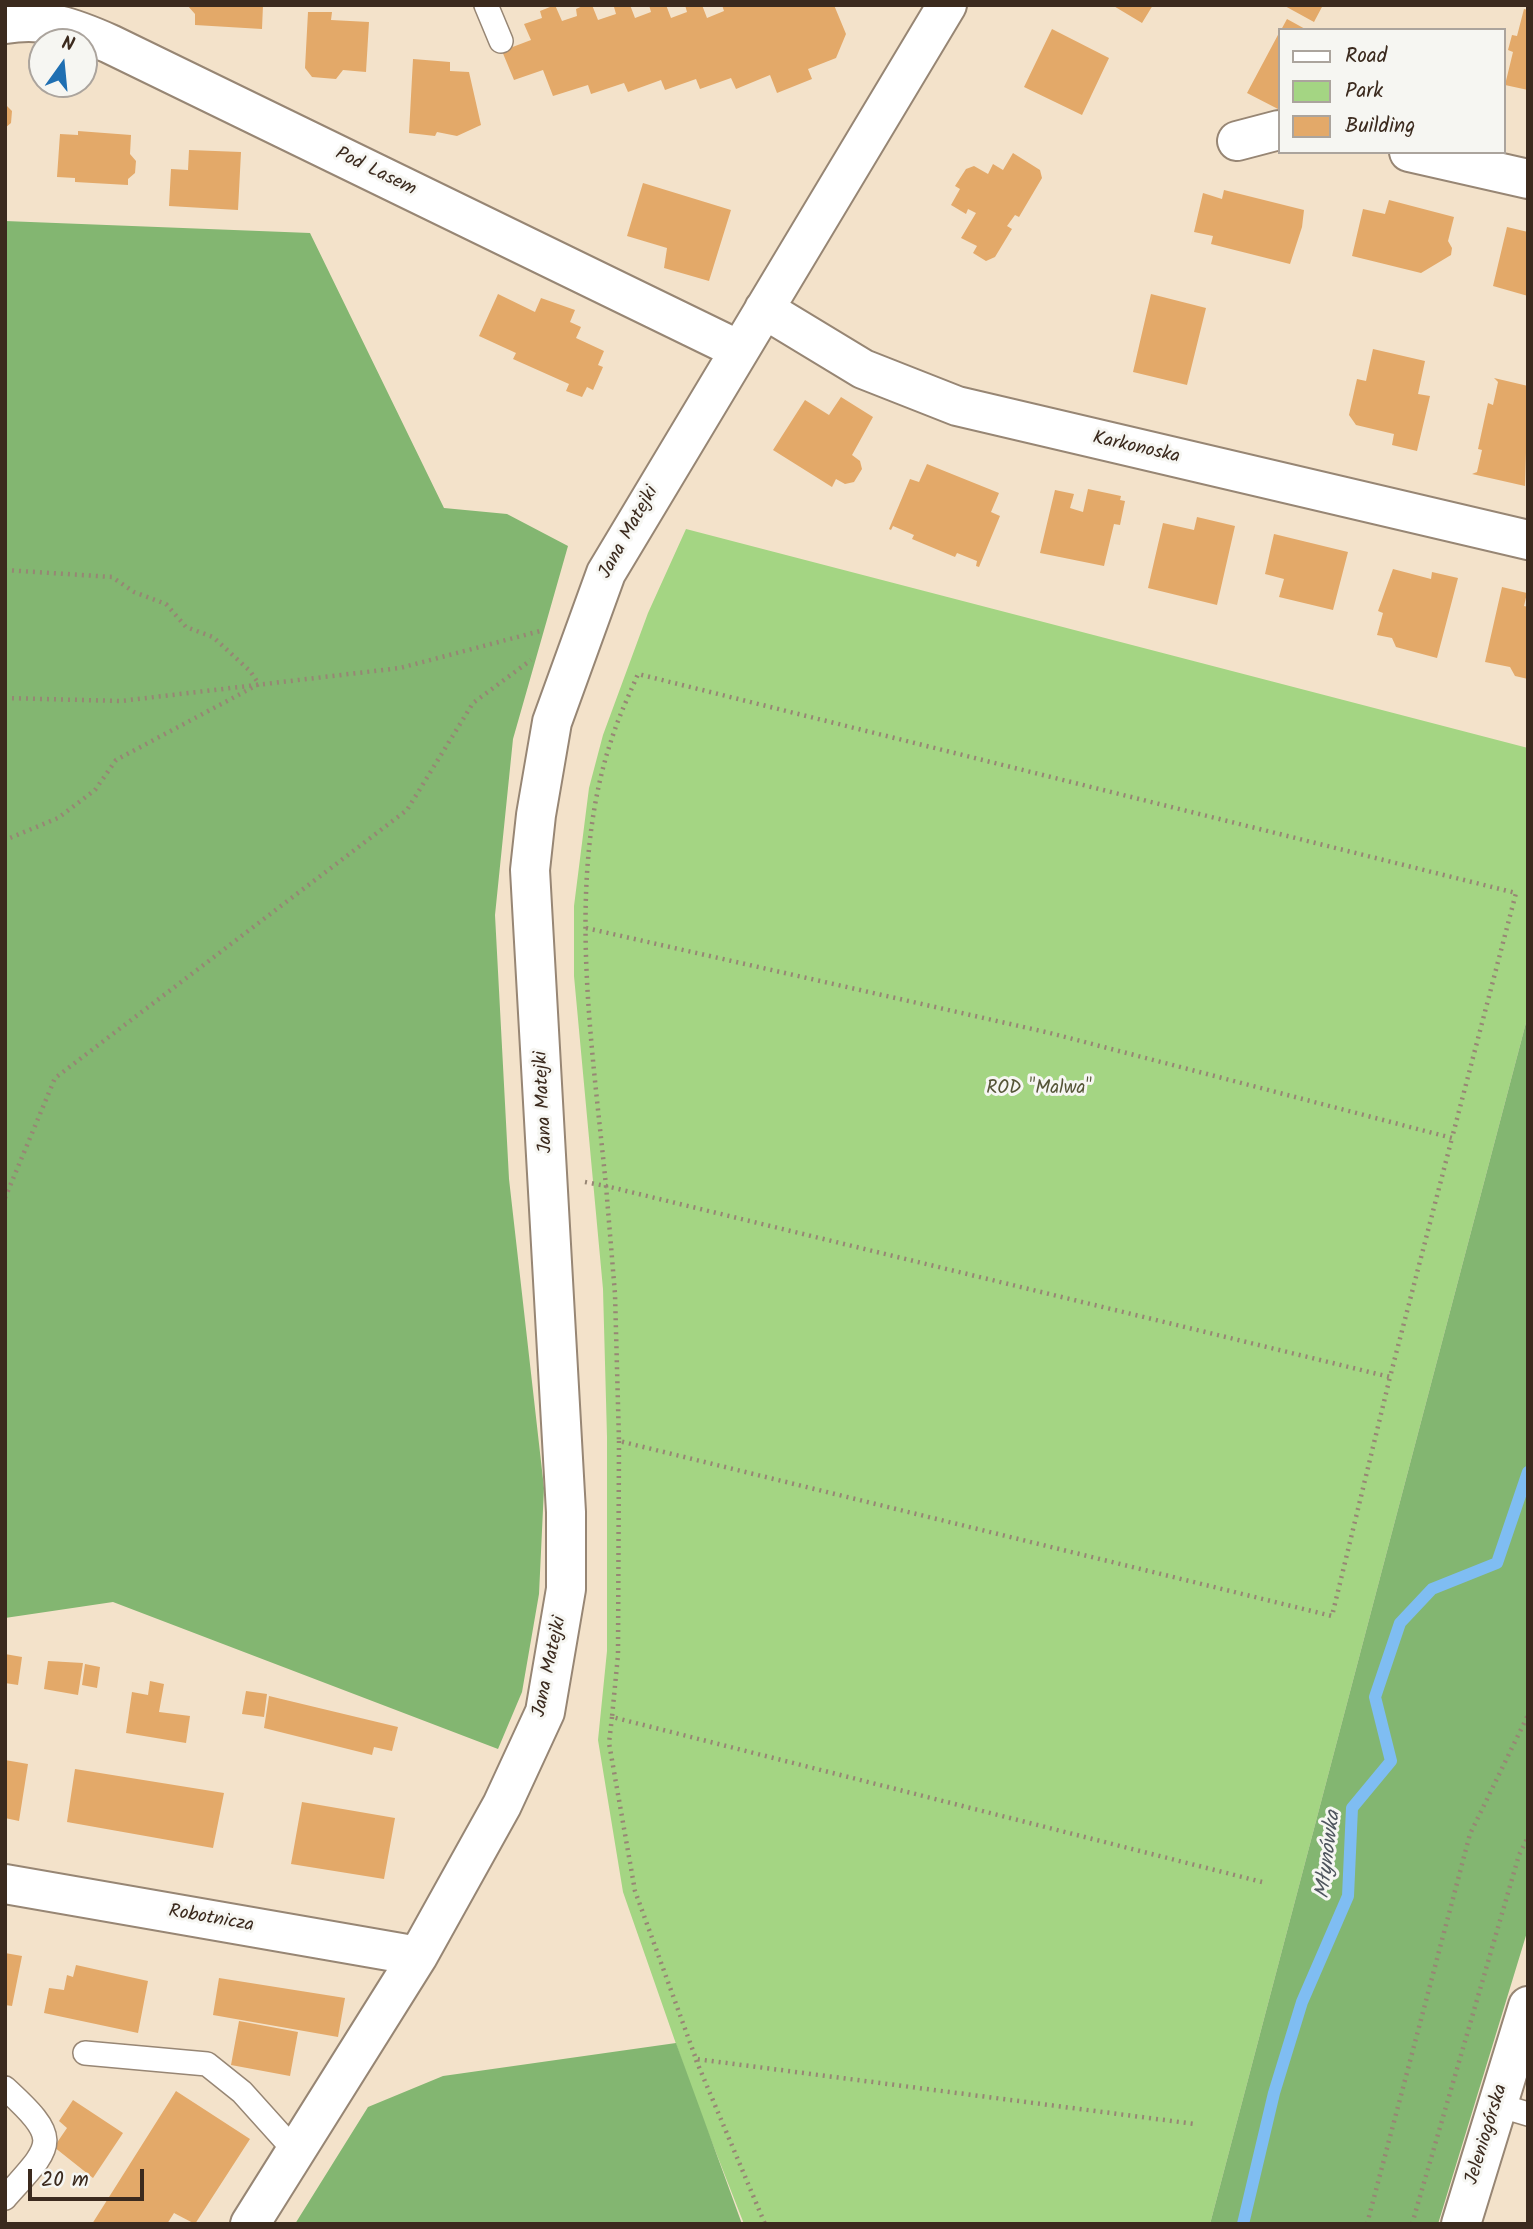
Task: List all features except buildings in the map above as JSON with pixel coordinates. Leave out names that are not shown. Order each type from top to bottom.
[{"type":"street","name":"Jana Matejki","points":[[250,2224],[418,1956],[502,1805],[545,1712],[566,1590],[566,1511],[550,1176],[532,939],[530,870],[552,722],[606,573],[947,5]]},
{"type":"street","name":"Pod Lasem","points":[[5,23],[28,20],[65,24],[110,44],[739,350]]},
{"type":"street","points":[[1237,141],[1278,130]]},
{"type":"street","points":[[1418,154],[1528,179]]},
{"type":"street","name":"Karkonoska","points":[[764,309],[863,369],[957,406],[1528,540]]},
{"type":"street","name":"Robotnicza","points":[[5,1884],[418,1956]]},
{"type":"street","name":"Jeleniogórska","points":[[1461,2224],[1513,2109],[1528,2006]]},
{"type":"lane","points":[[486,5],[502,41]]},
{"type":"lane","points":[[85,2053],[207,2064],[242,2092],[296,2152]]},
{"type":"lane","points":[[5,2088],[34,2115],[46,2139],[44,2155],[5,2198]]},
{"type":"path","points":[[5,570],[112,577],[134,592],[166,604],[186,627],[213,637],[250,671],[259,684]]},
{"type":"path","points":[[5,698],[121,701],[400,668],[588,618]]},
{"type":"path","points":[[5,1198],[55,1078],[407,810],[472,703],[533,659]]},
{"type":"path","points":[[619,1441],[1332,1616],[1390,1377],[1516,893],[638,674],[611,739],[598,792],[589,850],[586,928],[593,1057],[615,1294],[619,1441],[618,1655],[609,1743],[635,1891],[696,2059],[765,2224]]},
{"type":"path","points":[[5,840],[58,818],[95,790],[116,760],[259,684]]},
{"type":"path","points":[[586,928],[1050,1033],[1452,1138]]},
{"type":"path","points":[[550,1176],[606,1186],[1390,1377]]},
{"type":"path","points":[[1367,2224],[1470,1834],[1528,1715]]},
{"type":"path","points":[[612,1717],[1262,1882]]},
{"type":"path","points":[[1412,2224],[1453,2074],[1519,1856],[1528,1837]]},
{"type":"path","points":[[696,2059],[1195,2124]]},
{"type":"green space","points":[[5,221],[310,233],[444,508],[507,514],[568,546],[513,739],[495,915],[509,1179],[544,1488],[539,1594],[522,1692],[498,1749],[113,1602],[5,1618]]},
{"type":"green space","name":"ROD \"Malwa\"","points":[[686,529],[1528,748],[1528,1015],[1210,2224],[744,2224],[697,2104],[623,1892],[598,1740],[607,1651],[607,1437],[603,1289],[574,976],[574,906],[589,788],[603,735],[648,613]]},
{"type":"green space","points":[[1528,1015],[1528,1929],[1438,2224],[1210,2224]]},
{"type":"green space","points":[[676,2043],[742,2224],[295,2224],[368,2107],[443,2076]]},
{"type":"waterway","name":"Młynówka","points":[[1243,2224],[1274,2093],[1302,2002],[1348,1896],[1352,1808],[1391,1761],[1375,1697],[1400,1623],[1432,1589],[1497,1563],[1528,1472]]}]
